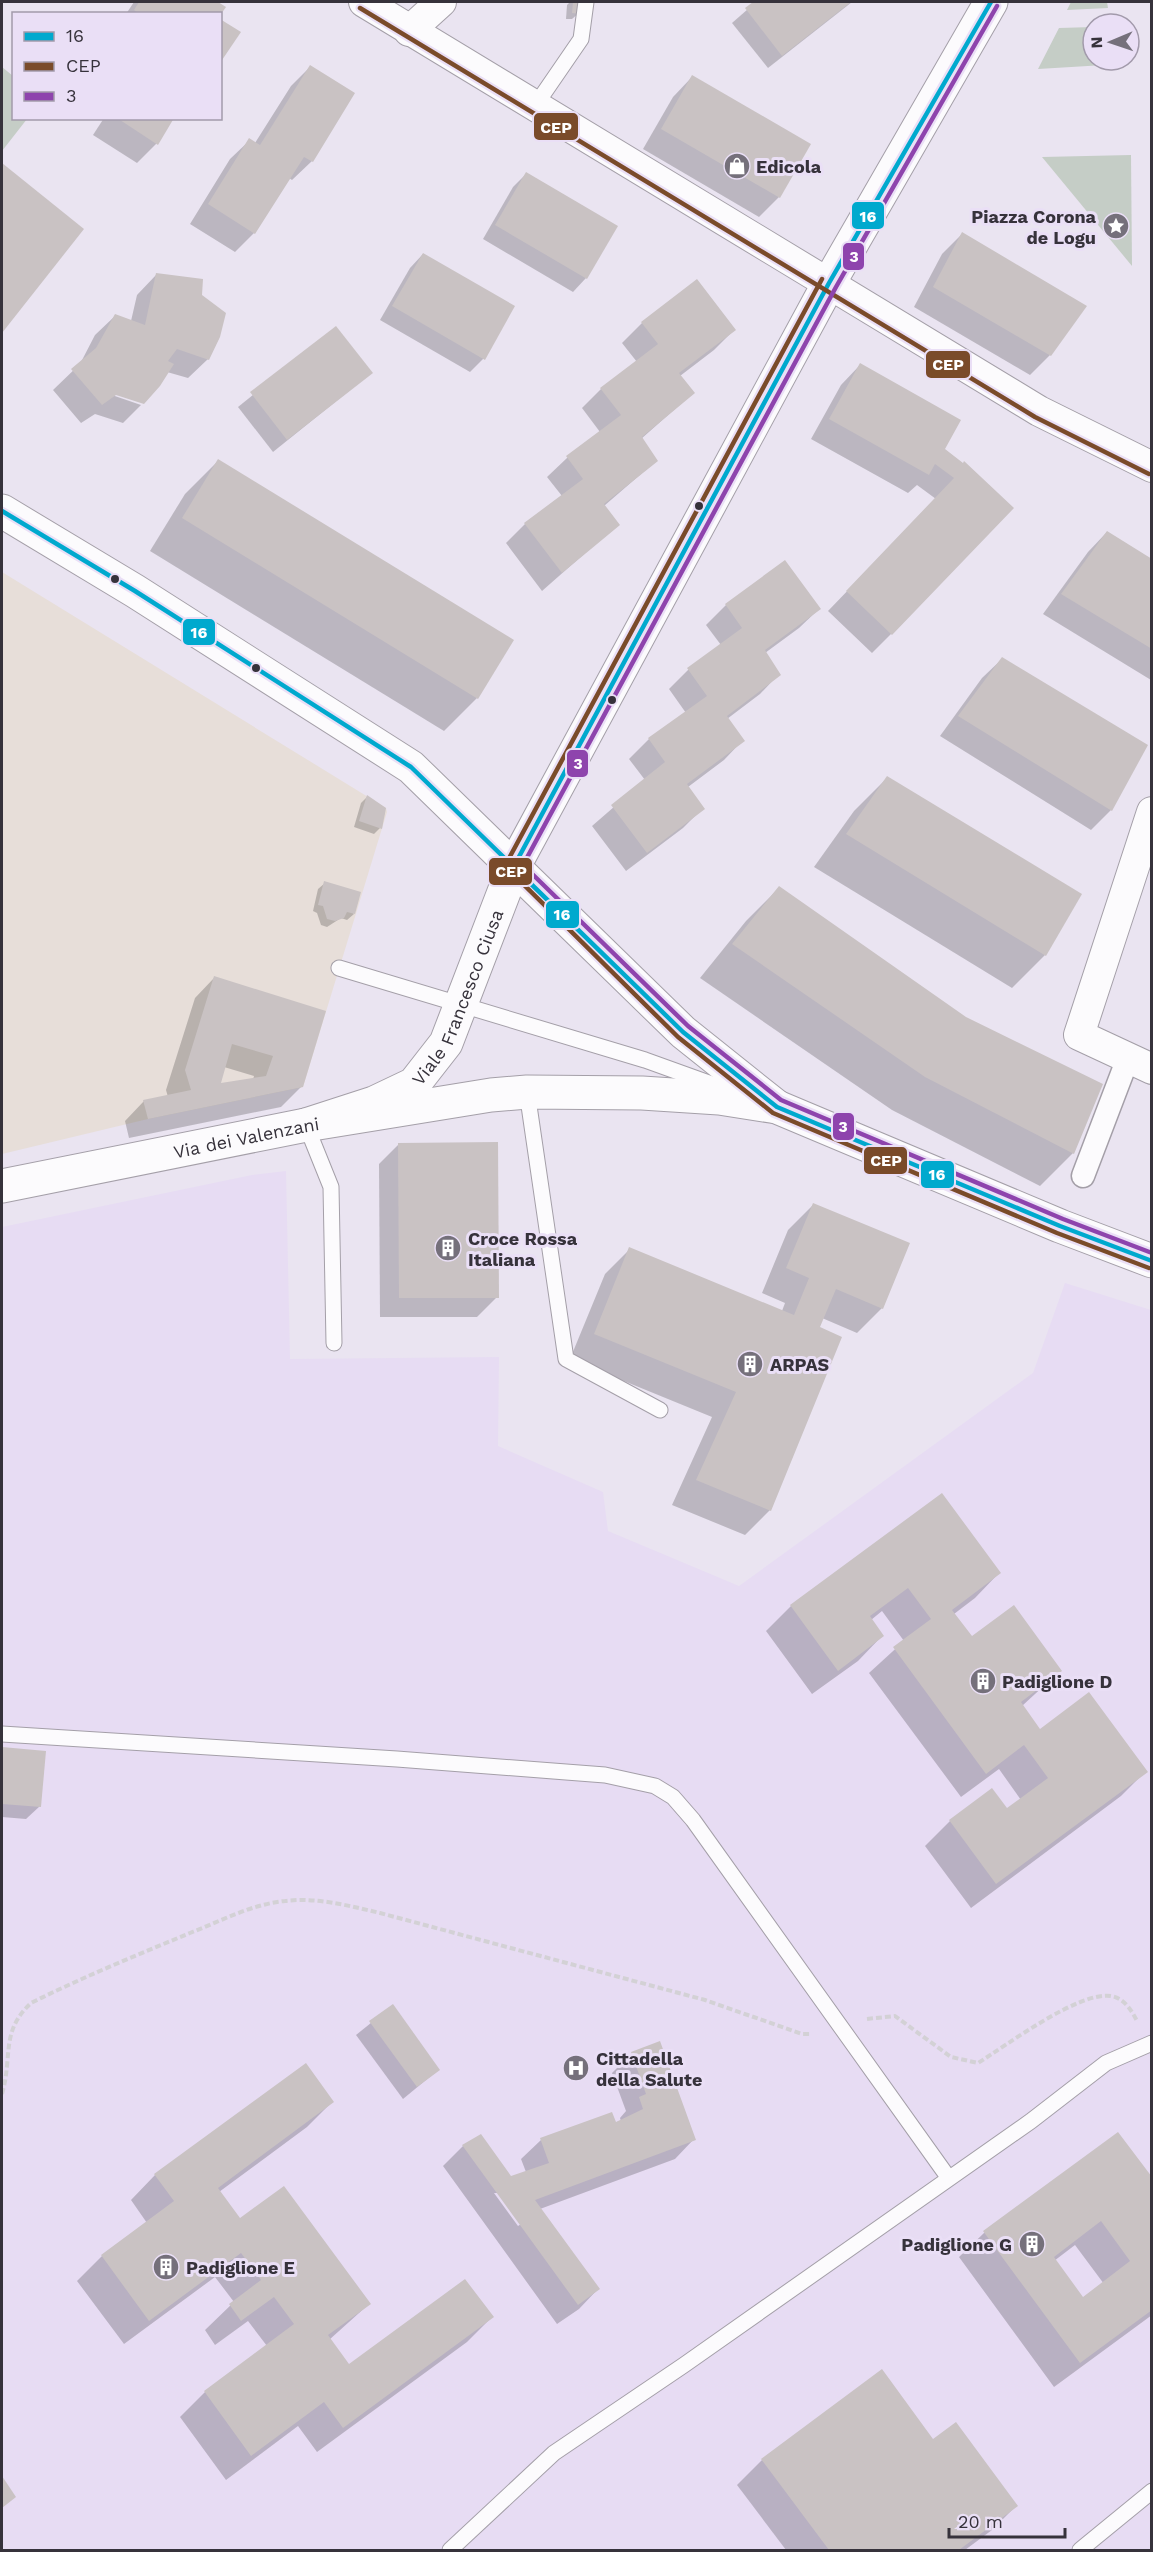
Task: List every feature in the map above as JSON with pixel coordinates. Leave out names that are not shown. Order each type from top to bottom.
[{"type":"street","points":[[364,2],[1039,411],[1152,467]]},
{"type":"street","points":[[409,31],[441,2]]},
{"type":"street","name":"Viale Francesco Ciusa","points":[[306,1125],[374,1102],[414,1084],[446,1043],[514,866],[829,283],[991,2]]},
{"type":"street","points":[[2,511],[135,591],[411,767],[683,1032],[777,1107]]},
{"type":"street","points":[[1083,1176],[1140,1063],[1078,1035],[1152,812]]},
{"type":"street","points":[[527,1092],[653,1094],[719,1098],[777,1107],[1060,1226],[1152,1261]]},
{"type":"street","name":"Via dei Valenzani","points":[[2,1186],[306,1125],[491,1095],[527,1092]]},
{"type":"lane","points":[[535,106],[581,39],[586,2]]},
{"type":"lane","points":[[339,968],[645,1060],[777,1107]]},
{"type":"lane","points":[[527,1092],[566,1359],[660,1410]]},
{"type":"lane","points":[[306,1125],[331,1187],[334,1343]]},
{"type":"lane","points":[[2,1734],[398,1759],[605,1775],[655,1786],[673,1797],[693,1820],[843,2026],[948,2177]]},
{"type":"lane","points":[[450,2550],[554,2453],[684,2365],[948,2177],[1031,2121],[1106,2063],[1150,2043]]},
{"type":"lane","points":[[1080,2550],[1152,2491]]},
{"type":"path","points":[[2,2094],[7,2061],[7,2034],[16,2017],[31,2003],[107,1968],[237,1914],[284,1901],[308,1900],[342,1904],[380,1913],[705,2000],[802,2034],[830,2032],[876,2016],[895,2016],[951,2057],[978,2063],[1076,2002],[1112,1996],[1129,2006],[1150,2043]]},
{"type":"shaded area","points":[[1071,2],[1107,2],[1108,8],[1067,10]]},
{"type":"shaded area","points":[[1081,27],[1081,66],[1038,69],[1059,28]]},
{"type":"shaded area","points":[[2,67],[12,75],[12,120],[26,120],[2,151]]},
{"type":"shaded area","points":[[1131,155],[1132,266],[1042,157]]},
{"type":"shaded area","points":[[2,572],[386,808],[387,812],[303,1087],[148,1119],[2,1154]]},
{"type":"shaded area","name":"Cittadella della Salute","points":[[286,1171],[290,1359],[499,1357],[498,1446],[603,1492],[608,1531],[739,1586],[1033,1373],[1065,1283],[1151,1310],[1151,2550],[2,2550],[2,1227],[252,1175]]},
{"type":"building","points":[[139,2],[218,2],[226,7],[222,13],[136,12],[134,10]]},
{"type":"building","points":[[573,2],[582,2],[580,14],[572,13]]},
{"type":"building","points":[[753,2],[851,2],[782,56],[745,8]]},
{"type":"building","points":[[222,20],[241,32],[222,60]]},
{"type":"building","points":[[310,65],[355,93],[313,162],[304,157],[255,234],[208,204],[249,138],[260,145]]},
{"type":"building","points":[[692,75],[811,144],[780,198],[661,129]]},
{"type":"building","points":[[120,120],[173,120],[158,145]]},
{"type":"building","points":[[2,163],[84,229],[2,333]]},
{"type":"building","points":[[526,172],[618,226],[587,279],[495,225]]},
{"type":"building","points":[[962,232],[1087,306],[1051,356],[933,287]]},
{"type":"building","points":[[423,253],[515,306],[485,360],[392,306]]},
{"type":"building","points":[[156,273],[203,279],[202,295],[226,313],[220,337],[209,360],[177,349],[168,361],[174,364],[160,386],[144,404],[116,395],[102,405],[71,369],[96,348],[115,314],[145,325]]},
{"type":"building","points":[[697,279],[736,330],[679,373],[695,393],[642,437],[658,461],[604,504],[620,525],[562,573],[524,523],[583,479],[566,456],[621,415],[600,388],[658,344],[641,322]]},
{"type":"building","points":[[336,326],[373,373],[287,440],[250,392]]},
{"type":"building","points":[[860,363],[961,420],[945,449],[963,463],[964,461],[1014,508],[892,635],[846,591],[954,478],[935,464],[929,475],[829,419]]},
{"type":"building","points":[[218,459],[514,640],[478,699],[182,518]]},
{"type":"building","points":[[1107,531],[1152,559],[1152,649],[1061,594]]},
{"type":"building","points":[[785,560],[821,609],[765,650],[781,675],[727,716],[745,741],[687,784],[705,809],[647,853],[611,805],[665,762],[648,738],[707,696],[687,668],[742,628],[725,604]]},
{"type":"building","points":[[1002,657],[1148,745],[1112,811],[958,716]]},
{"type":"building","points":[[887,776],[1082,894],[1046,956],[846,834]]},
{"type":"building","points":[[367,795],[386,808],[382,829],[359,821]]},
{"type":"building","points":[[324,881],[361,892],[355,914],[347,912],[344,918],[335,921],[327,919],[323,906],[318,905]]},
{"type":"building","points":[[779,886],[966,1017],[1103,1084],[1074,1154],[925,1077],[732,944]]},
{"type":"building","points":[[214,976],[326,1011],[303,1087],[148,1119],[143,1100],[191,1090],[185,1070]],"holes":[[[232,1044],[273,1056],[266,1076],[221,1083]]]},
{"type":"building","name":"Croce Rossa Italiana","points":[[498,1142],[499,1298],[399,1298],[398,1143]]},
{"type":"building","name":"ARPAS","points":[[813,1203],[910,1243],[883,1309],[836,1289],[820,1327],[842,1337],[771,1511],[696,1480],[736,1392],[594,1334],[629,1247],[794,1315],[809,1278],[786,1268]]},
{"type":"building","name":"Padiglione D","points":[[942,1493],[1001,1573],[952,1610],[972,1636],[1014,1605],[1062,1671],[1021,1702],[1040,1729],[1089,1692],[1148,1772],[996,1884],[949,1820],[992,1788],[1007,1808],[1048,1778],[1024,1745],[986,1774],[893,1647],[931,1619],[908,1588],[870,1616],[884,1636],[838,1671],[790,1605]]},
{"type":"building","points":[[2,1747],[46,1751],[41,1807],[2,1804]]},
{"type":"building","points":[[393,2004],[440,2070],[417,2087],[369,2021]]},
{"type":"building","points":[[660,2041],[696,2140],[535,2200],[600,2289],[578,2305],[462,2145],[481,2134],[511,2176],[549,2163],[540,2138],[612,2112],[616,2122],[643,2109],[639,2097],[646,2094],[631,2052]]},
{"type":"building","name":"Padiglione E","points":[[306,2063],[334,2102],[218,2188],[240,2218],[284,2186],[371,2304],[328,2335],[349,2364],[465,2279],[494,2317],[343,2428],[324,2402],[251,2456],[204,2391],[294,2324],[274,2297],[241,2321],[229,2304],[261,2280],[241,2253],[149,2321],[101,2255],[174,2201],[154,2174]]},
{"type":"building","name":"Padiglione G","points":[[1118,2132],[1152,2177],[1152,2310],[1080,2363],[983,2231]],"holes":[[[1101,2221],[1130,2261],[1083,2297],[1054,2257]]]},
{"type":"building","points":[[882,2369],[933,2439],[956,2422],[1018,2506],[959,2550],[829,2550],[761,2459]]},
{"type":"building","points":[[2,2476],[16,2497],[2,2508]]},
{"type":"transit line","name":"16","points":[[514,866],[829,283],[991,2]]},
{"type":"transit line","name":"3","points":[[997,6],[836,287],[523,865],[688,1026],[781,1100],[1063,1219],[1152,1253]]},
{"type":"transit line","name":"CEP","points":[[360,8],[1035,417],[1149,474]]},
{"type":"transit line","name":"CEP","points":[[822,279],[507,862],[507,868],[678,1037],[773,1113],[1057,1233],[1149,1268]]},
{"type":"transit line","name":"16","points":[[2,511],[135,591],[411,767],[683,1032],[777,1107],[1060,1226],[1152,1261]]},
{"type":"place","name":"Edicola","points":[[737,166]]},
{"type":"place","name":"Piazza Corona de Logu","points":[[1116,226]]},
{"type":"place","name":"Croce Rossa Italiana","points":[[448,1248]]},
{"type":"place","name":"ARPAS","points":[[750,1364]]},
{"type":"place","name":"Padiglione D","points":[[983,1681]]},
{"type":"place","name":"Cittadella della Salute","points":[[576,2068]]},
{"type":"place","name":"Padiglione G","points":[[1032,2244]]},
{"type":"place","name":"Padiglione E","points":[[166,2267]]}]
